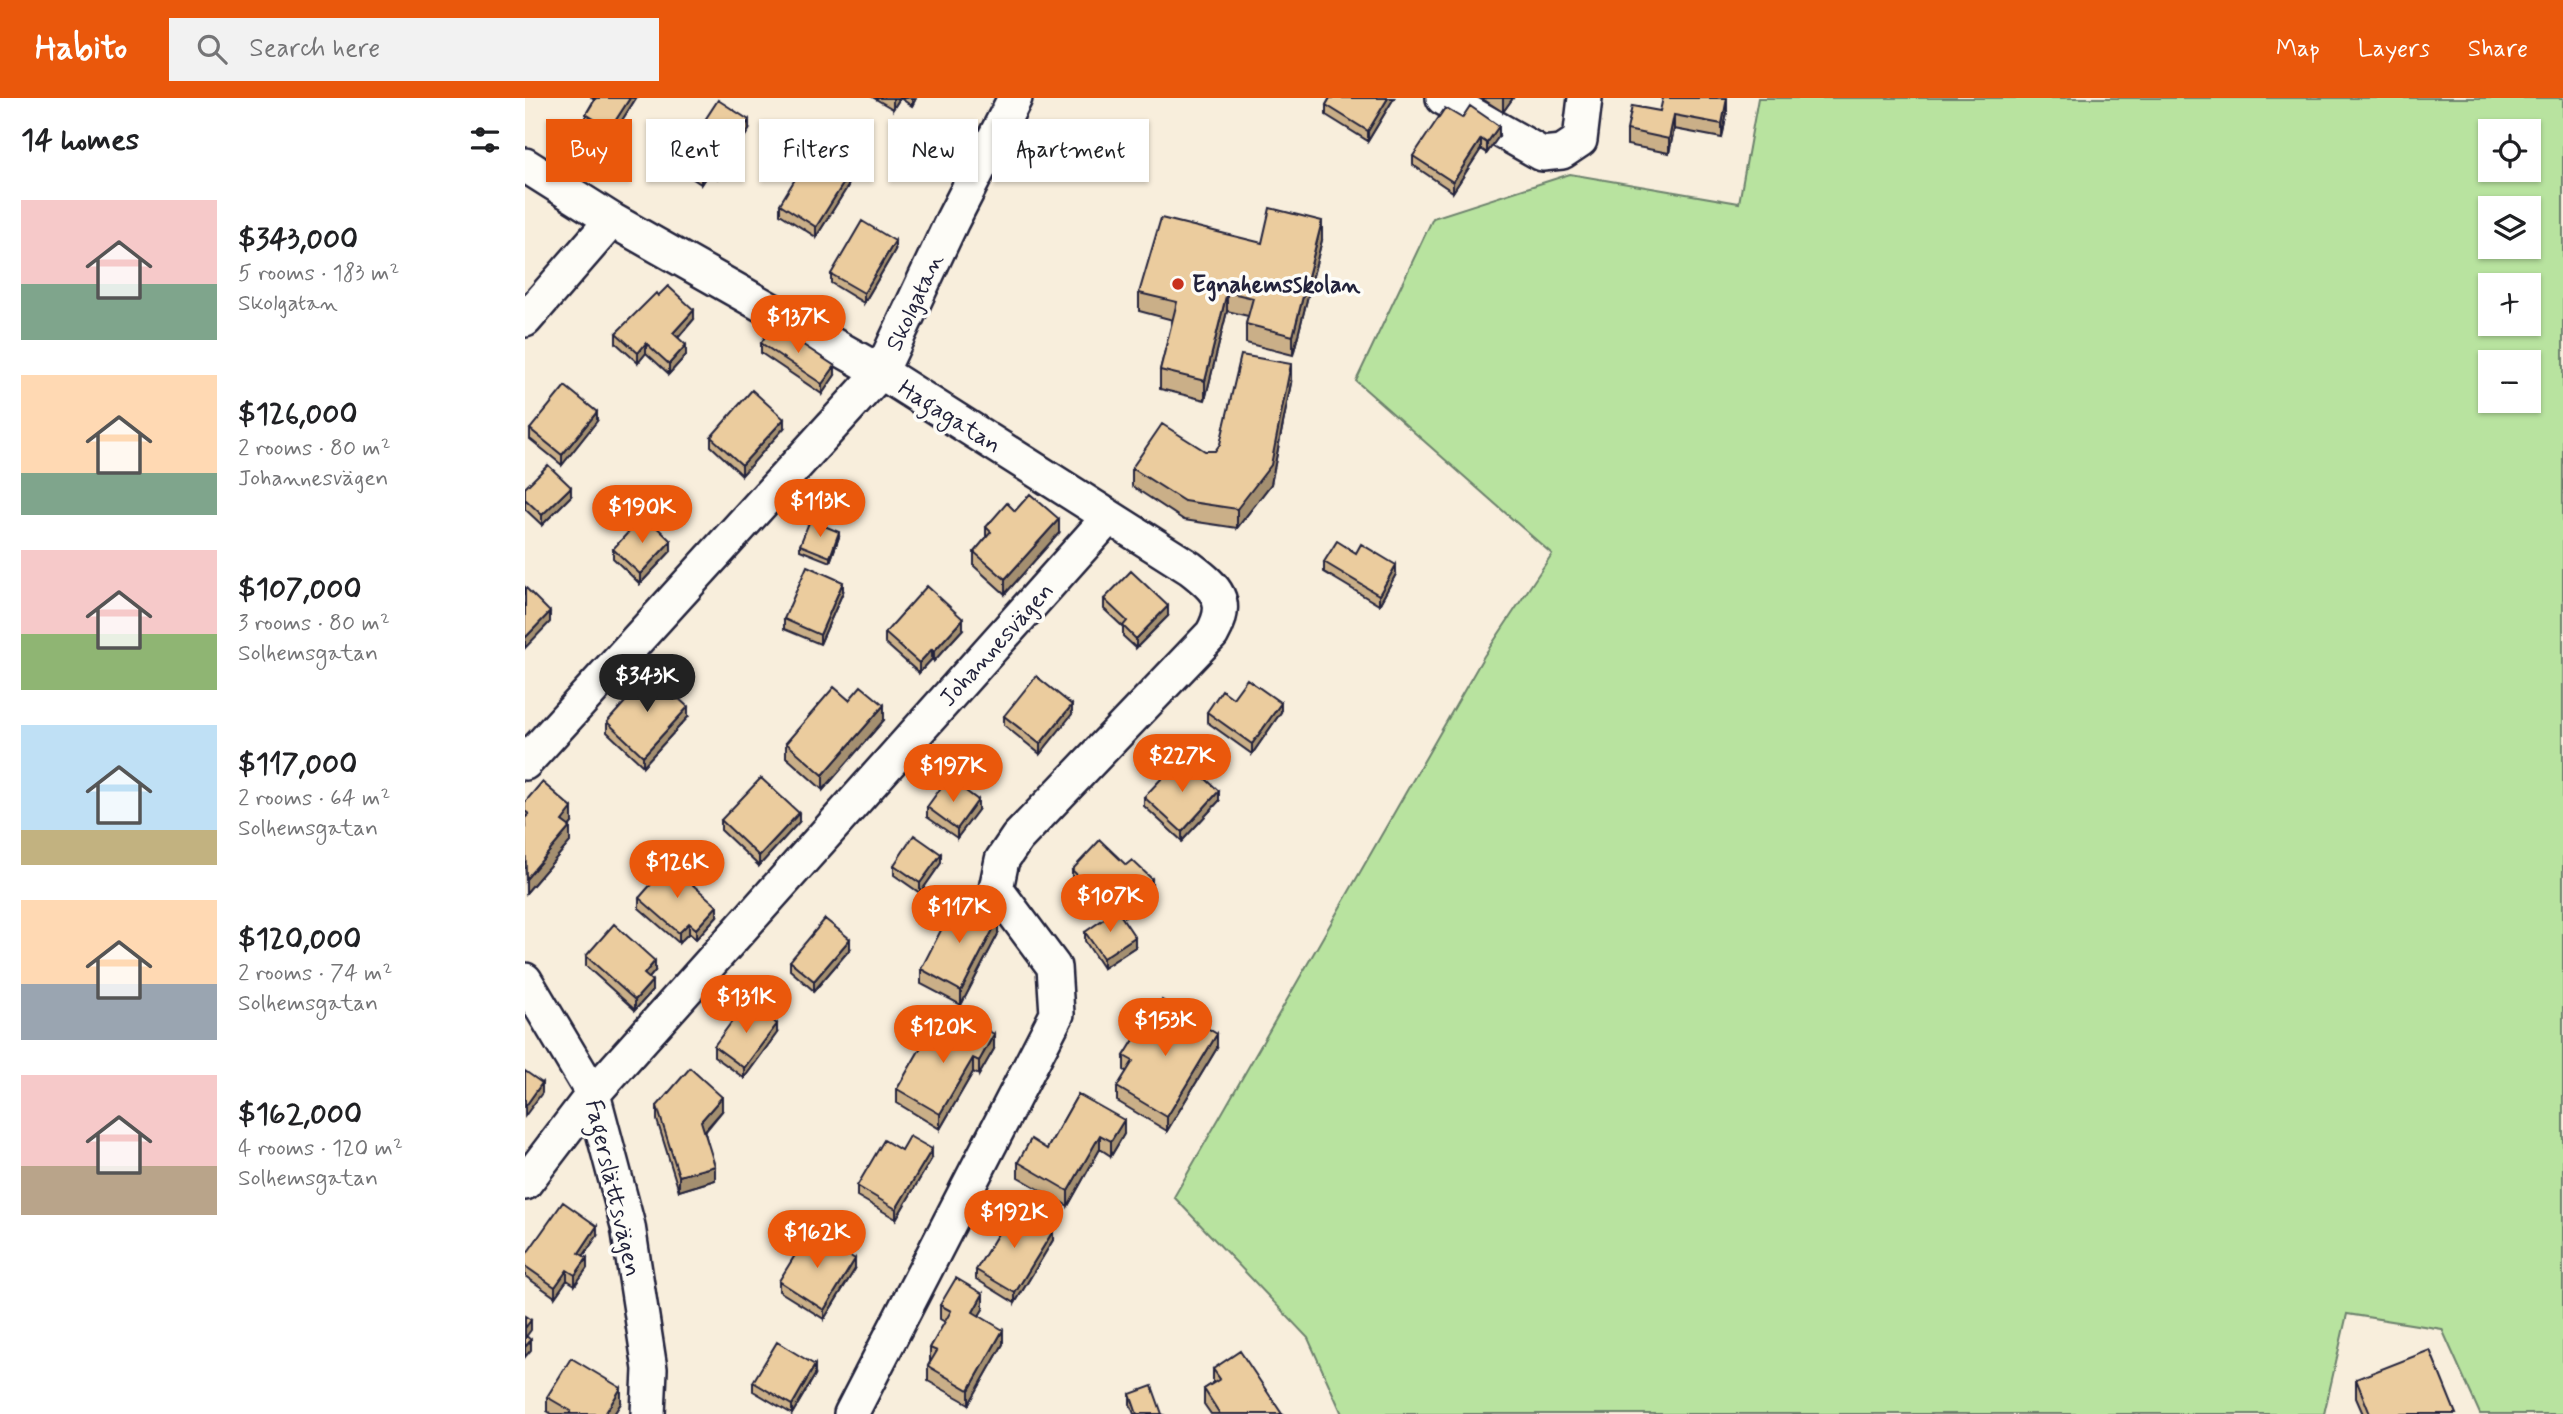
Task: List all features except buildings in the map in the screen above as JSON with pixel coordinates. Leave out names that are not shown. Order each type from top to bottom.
[{"type":"street","name":"Skolgatan","points":[[525,763],[881,372],[1015,98]]},
{"type":"street","points":[[1443,98],[1542,154],[1562,152],[1580,140],[1585,98]]},
{"type":"street","name":"Hagagatan","points":[[525,165],[613,220],[881,372],[1190,568],[1209,582],[1220,596],[1221,611],[1212,634],[1017,838],[1002,860],[996,889],[1054,967],[1057,1014],[851,1414]]},
{"type":"street","points":[[525,320],[613,220]]},
{"type":"street","name":"Johannesvägen","points":[[525,1183],[593,1094],[1109,517]]},
{"type":"street","name":"Fagerslättsvägen","points":[[525,980],[593,1094],[628,1226],[650,1369],[648,1414]]},
{"type":"green space","points":[[1758,98],[2563,98],[2563,1414],[2480,1414],[2442,1329],[2347,1314],[2324,1414],[1342,1414],[1308,1338],[1174,1197],[1484,656],[1552,554],[1356,381],[1433,218],[1570,174],[1739,203]]},
{"type":"place","name":"Egnahemsskolan","points":[[1178,284]]}]
